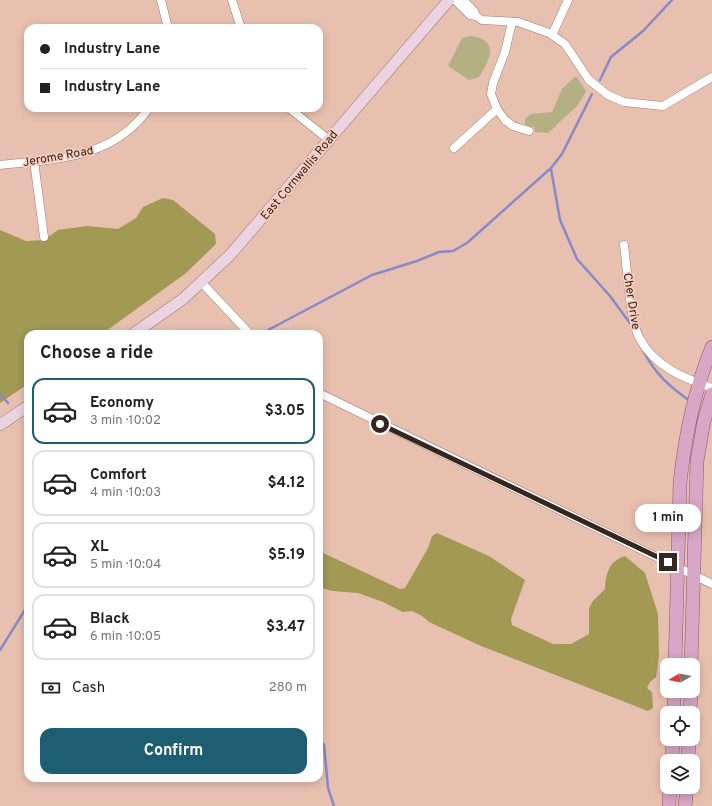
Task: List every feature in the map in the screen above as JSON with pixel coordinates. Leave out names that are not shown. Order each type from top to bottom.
[{"type":"main road","points":[[675,658],[677,567],[682,458],[698,383],[712,347]]},
{"type":"main road","points":[[691,658],[697,461],[699,442],[712,394]]},
{"type":"main road","points":[[669,806],[670,794]]},
{"type":"main road","points":[[685,806],[686,794]]},
{"type":"street","points":[[161,0],[167,24]]},
{"type":"street","points":[[232,0],[239,24]]},
{"type":"street","name":"East Cornwallis Road","points":[[139,330],[172,307],[202,283],[230,255],[449,0]]},
{"type":"street","points":[[455,0],[470,15],[476,16],[482,20],[512,22],[533,26],[552,35],[565,44],[571,51],[589,80],[608,95],[624,102],[664,106],[712,77]]},
{"type":"street","points":[[463,0],[474,11],[476,16]]},
{"type":"street","points":[[552,35],[568,0]]},
{"type":"street","points":[[512,22],[505,52],[491,89],[497,109],[504,120],[513,126],[529,131]]},
{"type":"street","points":[[454,148],[497,109]]},
{"type":"street","name":"Jerome Road","points":[[0,165],[83,154],[102,148],[130,130],[146,112]]},
{"type":"street","points":[[294,112],[329,140]]},
{"type":"street","points":[[34,161],[44,237]]},
{"type":"street","name":"Cher Drive","points":[[624,245],[632,309],[639,338],[657,361],[678,374],[712,388]]},
{"type":"street","points":[[202,283],[246,330]]},
{"type":"street","points":[[323,395],[712,584]]},
{"type":"street","points":[[0,425],[24,409]]},
{"type":"shaded area","points":[[471,36],[480,38],[486,42],[489,46],[490,52],[489,58],[479,77],[469,80],[448,66],[462,38]]},
{"type":"shaded area","points":[[576,76],[586,91],[578,105],[548,133],[535,132],[534,127],[525,125],[525,119],[531,114],[552,112],[562,89]]},
{"type":"shaded area","points":[[163,198],[173,200],[215,234],[216,244],[186,273],[108,330],[24,330],[24,387],[0,403],[0,230],[26,241],[44,240],[58,230],[87,226],[118,229],[136,218],[143,207]]},
{"type":"shaded area","points":[[437,533],[489,556],[525,580],[511,619],[512,625],[553,644],[571,644],[589,634],[589,609],[592,602],[605,589],[609,568],[615,561],[625,556],[645,573],[658,614],[659,655],[656,677],[650,682],[647,688],[652,692],[653,708],[648,711],[481,646],[429,622],[422,616],[412,611],[403,612],[383,602],[358,593],[332,591],[323,588],[323,553],[400,589],[405,588],[428,548],[432,536]]},
{"type":"waterway","points":[[600,80],[611,57],[643,31],[672,0]]},
{"type":"waterway","points":[[268,330],[372,275],[417,261],[439,252],[453,251],[467,243],[551,168],[562,154],[592,94]]},
{"type":"waterway","points":[[551,169],[560,220],[577,259],[610,296],[632,326]]},
{"type":"waterway","points":[[643,350],[657,373],[690,401]]},
{"type":"waterway","points":[[0,394],[8,403]]},
{"type":"waterway","points":[[0,650],[24,611]]},
{"type":"waterway","points":[[323,744],[328,788],[334,806]]},
{"type":"route","points":[[380,424],[668,562]]}]
